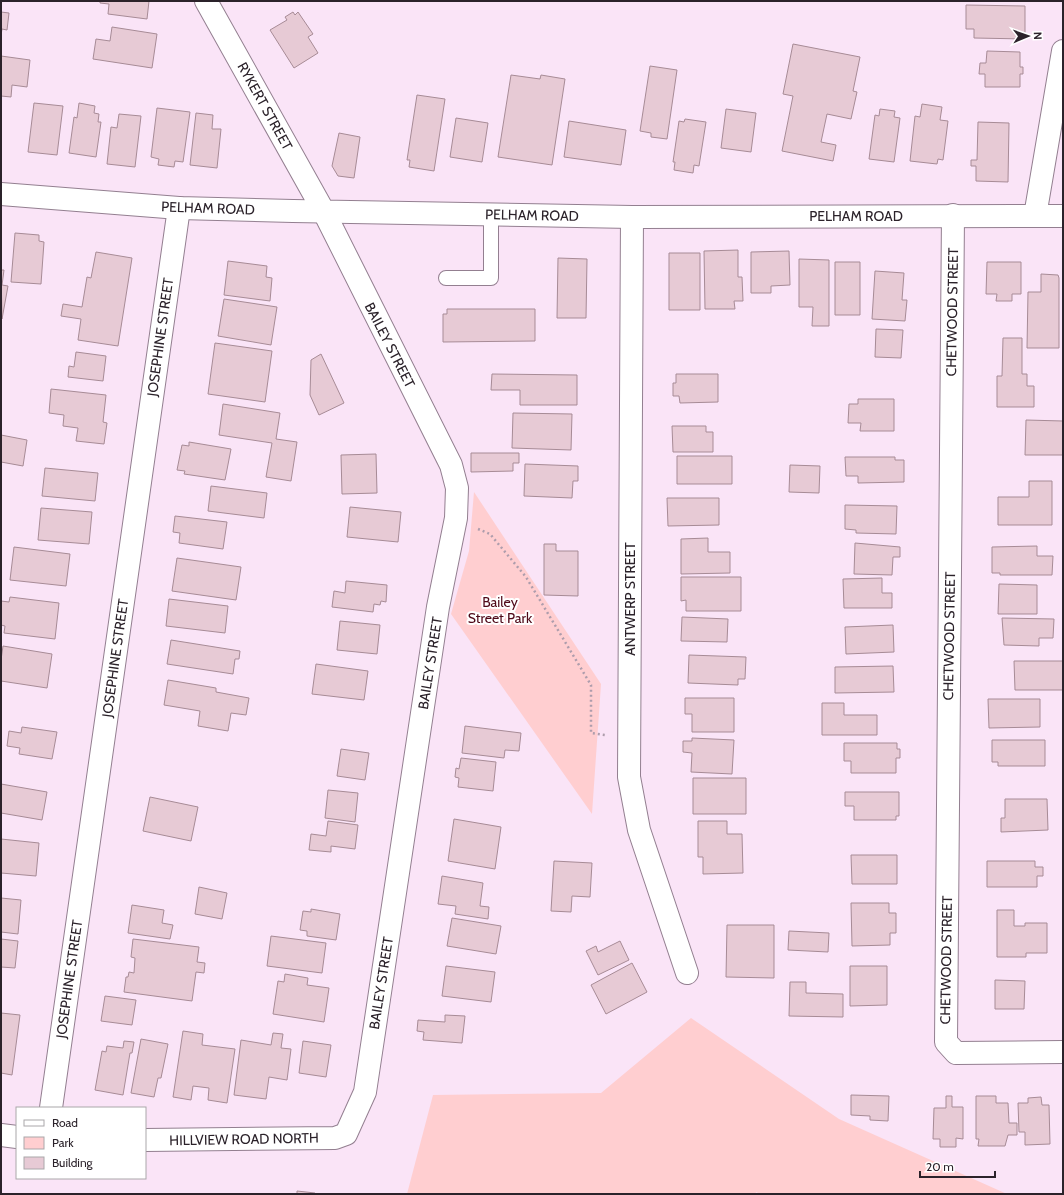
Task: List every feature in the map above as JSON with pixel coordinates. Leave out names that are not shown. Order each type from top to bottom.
[{"type":"street","name":"RYKERT STREET","points":[[209,2],[324,212]]},
{"type":"street","points":[[1035,216],[1063,51]]},
{"type":"street","name":"PELHAM ROAD","points":[[1,194],[179,208],[324,212],[632,217],[953,215],[1063,216]]},
{"type":"street","name":"JOSEPHINE STREET","points":[[51,1107],[179,208]]},
{"type":"street","name":"BAILEY STREET","points":[[324,212],[451,465],[457,488],[456,518],[438,607],[365,1092],[346,1134],[342,1135]]},
{"type":"street","name":"CHETWOOD STREET","points":[[953,215],[946,1042],[956,1053],[1063,1052]]},
{"type":"street","name":"ANTWERP STREET","points":[[632,217],[629,777],[639,830],[687,973]]},
{"type":"street","points":[[1,1135],[16,1137]]},
{"type":"street","name":"HILLVIEW ROAD NORTH","points":[[146,1140],[335,1138],[342,1135]]},
{"type":"lane","points":[[446,278],[491,278],[491,215]]},
{"type":"path","points":[[456,518],[490,534],[526,577],[591,685],[591,733],[629,738]]},
{"type":"green space","name":"Bailey Street Park","points":[[474,492],[601,684],[592,814],[451,614],[469,551]]},
{"type":"green space","points":[[691,1018],[839,1119],[1007,1194],[758,1194],[757,1192],[754,1194],[407,1194],[433,1095],[601,1093]]},
{"type":"building","points":[[100,1],[149,1],[147,19],[108,14],[109,4],[100,3]]},
{"type":"building","points":[[966,5],[1025,6],[1025,39],[974,38],[974,29],[966,29]]},
{"type":"building","points":[[1,12],[9,13],[7,30],[2,29],[1,35]]},
{"type":"building","points":[[293,12],[295,15],[298,12],[313,34],[308,37],[318,53],[294,68],[270,30],[287,20],[285,17]]},
{"type":"building","points":[[112,27],[157,34],[152,68],[93,59],[96,39],[110,41]]},
{"type":"building","points":[[793,44],[860,57],[853,91],[857,92],[851,119],[827,114],[821,142],[836,145],[833,161],[782,151],[793,96],[783,94]]},
{"type":"building","points":[[987,51],[1020,52],[1020,67],[1023,67],[1023,74],[1020,74],[1020,87],[985,87],[985,74],[979,74],[980,63],[986,63]]},
{"type":"building","points":[[1,56],[30,60],[27,87],[12,85],[11,97],[1,96]]},
{"type":"building","points":[[650,66],[677,70],[667,139],[651,137],[651,133],[640,131]]},
{"type":"building","points":[[511,75],[540,79],[541,75],[565,79],[552,165],[498,157]]},
{"type":"building","points":[[417,95],[445,99],[434,171],[409,167],[410,160],[407,160]]},
{"type":"building","points":[[34,103],[63,106],[57,155],[28,152]]},
{"type":"building","points":[[79,103],[95,106],[94,113],[99,114],[98,122],[101,122],[96,157],[69,153],[74,117],[77,118]]},
{"type":"building","points":[[922,104],[942,107],[940,120],[948,121],[943,160],[938,159],[937,164],[910,161],[915,116],[920,117]]},
{"type":"building","points":[[157,108],[190,112],[183,162],[175,161],[174,167],[158,165],[159,159],[151,157]]},
{"type":"building","points":[[726,109],[756,113],[751,152],[721,148]]},
{"type":"building","points":[[880,109],[895,111],[894,117],[900,118],[894,162],[869,159],[875,115],[879,116]]},
{"type":"building","points":[[196,113],[213,115],[212,129],[221,129],[217,168],[190,165]]},
{"type":"building","points":[[119,114],[141,116],[135,167],[107,164],[111,127],[117,128]]},
{"type":"building","points":[[456,118],[488,123],[482,162],[450,157]]},
{"type":"building","points":[[685,119],[706,122],[699,166],[694,165],[693,173],[674,170],[675,162],[673,162],[679,121],[684,122]]},
{"type":"building","points":[[569,121],[626,130],[621,165],[564,157]]},
{"type":"building","points":[[978,122],[1009,123],[1008,182],[976,181],[976,166],[971,166],[971,160],[977,160]]},
{"type":"building","points":[[339,133],[360,137],[354,178],[338,176],[332,166]]},
{"type":"building","points":[[15,233],[39,235],[39,241],[44,242],[41,284],[11,282]]},
{"type":"building","points":[[738,250],[738,277],[742,277],[743,301],[734,301],[735,309],[705,309],[704,251]]},
{"type":"building","points":[[789,251],[790,285],[771,286],[771,293],[751,293],[751,252]]},
{"type":"building","points":[[96,252],[132,258],[118,346],[78,340],[81,319],[61,316],[63,304],[82,307],[87,277],[91,278]]},
{"type":"building","points":[[669,253],[700,253],[700,310],[669,310]]},
{"type":"building","points":[[558,258],[587,259],[586,318],[557,318]]},
{"type":"building","points":[[799,259],[829,260],[829,326],[812,326],[813,307],[799,307]]},
{"type":"building","points":[[228,261],[267,266],[266,277],[272,278],[270,301],[224,295]]},
{"type":"building","points":[[835,262],[860,262],[860,315],[835,315]]},
{"type":"building","points":[[987,262],[1021,262],[1021,294],[1012,294],[1012,301],[996,301],[997,294],[986,294]]},
{"type":"building","points":[[1,270],[4,270],[2,285],[8,286],[2,319]]},
{"type":"building","points":[[875,271],[904,273],[902,300],[907,300],[905,321],[872,319]]},
{"type":"building","points":[[1041,274],[1058,275],[1059,278],[1059,348],[1027,348],[1028,292],[1041,292]]},
{"type":"building","points":[[224,299],[277,307],[271,345],[218,336]]},
{"type":"building","points":[[447,309],[535,309],[535,341],[443,342],[443,314],[447,314]]},
{"type":"building","points":[[876,329],[903,330],[901,358],[875,357]]},
{"type":"building","points":[[1003,338],[1022,338],[1022,374],[1027,374],[1027,386],[1034,386],[1034,407],[997,407],[997,376],[1002,376]]},
{"type":"building","points":[[215,343],[272,351],[265,402],[208,394]]},
{"type":"building","points":[[76,352],[106,356],[103,381],[68,377],[69,366],[74,367]]},
{"type":"building","points":[[321,354],[344,403],[319,415],[310,395],[311,360]]},
{"type":"building","points":[[492,374],[577,375],[577,405],[520,405],[520,390],[491,390]]},
{"type":"building","points":[[676,374],[718,374],[718,402],[680,403],[679,396],[673,396],[673,383],[676,383]]},
{"type":"building","points":[[51,389],[106,395],[103,422],[107,423],[104,444],[76,441],[78,428],[63,426],[64,415],[49,413]]},
{"type":"building","points":[[858,399],[894,399],[894,431],[860,431],[861,423],[848,423],[849,404],[858,404]]},
{"type":"building","points":[[223,404],[280,413],[276,439],[297,442],[291,481],[266,477],[272,443],[219,435]]},
{"type":"building","points":[[513,413],[572,414],[571,450],[512,448]]},
{"type":"building","points":[[1026,420],[1063,421],[1063,455],[1025,455]]},
{"type":"building","points":[[672,426],[706,426],[706,432],[713,432],[713,452],[673,452]]},
{"type":"building","points":[[1,435],[27,440],[23,466],[1,462]]},
{"type":"building","points":[[189,442],[231,449],[225,480],[184,474],[185,471],[177,470],[182,445],[189,446]]},
{"type":"building","points":[[471,453],[519,453],[519,463],[513,463],[513,471],[471,472]]},
{"type":"building","points":[[376,454],[377,493],[342,494],[341,455]]},
{"type":"building","points":[[677,456],[732,456],[732,484],[677,484]]},
{"type":"building","points":[[845,457],[895,457],[895,460],[904,460],[904,482],[858,483],[858,476],[846,476]]},
{"type":"building","points":[[525,464],[578,466],[578,481],[573,481],[572,498],[524,496]]},
{"type":"building","points":[[790,465],[820,466],[819,493],[789,492]]},
{"type":"building","points":[[45,468],[98,473],[95,501],[42,496]]},
{"type":"building","points":[[1029,481],[1052,481],[1052,525],[998,525],[998,497],[1029,497]]},
{"type":"building","points":[[211,486],[267,493],[264,518],[208,511]]},
{"type":"building","points":[[667,498],[719,498],[719,525],[668,526]]},
{"type":"building","points":[[845,505],[897,506],[896,534],[856,533],[856,530],[845,529]]},
{"type":"building","points":[[350,507],[401,512],[398,542],[347,537]]},
{"type":"building","points":[[41,508],[92,512],[89,544],[38,540]]},
{"type":"building","points":[[175,516],[227,522],[223,549],[179,543],[180,533],[173,532]]},
{"type":"building","points":[[708,538],[708,552],[730,552],[730,573],[681,574],[681,539]]},
{"type":"building","points":[[855,543],[900,547],[900,557],[893,557],[892,575],[854,574]]},
{"type":"building","points":[[544,544],[556,544],[556,551],[578,551],[578,596],[544,595]]},
{"type":"building","points":[[1037,546],[1037,556],[1053,556],[1052,575],[1000,575],[1000,573],[992,573],[992,547]]},
{"type":"building","points":[[14,547],[70,554],[66,586],[10,580]]},
{"type":"building","points":[[177,558],[241,567],[236,600],[172,591]]},
{"type":"building","points":[[681,577],[741,577],[741,611],[686,611],[686,600],[681,601]]},
{"type":"building","points":[[882,578],[882,593],[892,593],[892,608],[844,608],[843,579]]},
{"type":"building","points":[[346,581],[387,585],[386,602],[381,601],[380,605],[374,604],[373,612],[332,607],[334,591],[345,593]]},
{"type":"building","points":[[999,584],[1037,585],[1037,614],[998,614]]},
{"type":"building","points":[[10,597],[59,603],[55,639],[4,633],[5,626],[1,625],[1,601],[9,602]]},
{"type":"building","points":[[169,599],[228,606],[225,633],[166,626]]},
{"type":"building","points":[[682,617],[728,619],[727,642],[681,641]]},
{"type":"building","points":[[1002,618],[1054,619],[1053,638],[1039,638],[1039,646],[1004,645]]},
{"type":"building","points":[[340,621],[380,625],[377,654],[337,650]]},
{"type":"building","points":[[893,625],[894,652],[846,654],[845,627]]},
{"type":"building","points":[[171,640],[240,651],[239,659],[235,659],[233,674],[167,664]]},
{"type":"building","points":[[3,646],[52,654],[47,688],[1,681]]},
{"type":"building","points":[[689,655],[746,657],[745,679],[738,679],[738,685],[688,683]]},
{"type":"building","points":[[1014,661],[1063,661],[1063,690],[1015,690]]},
{"type":"building","points":[[316,664],[368,671],[364,700],[312,694]]},
{"type":"building","points":[[893,666],[894,692],[835,693],[835,667]]},
{"type":"building","points":[[168,680],[216,688],[216,692],[249,698],[246,715],[231,713],[228,731],[198,726],[200,711],[164,705]]},
{"type":"building","points":[[685,698],[734,698],[734,732],[692,732],[692,714],[685,714]]},
{"type":"building","points":[[988,699],[1040,699],[1040,727],[989,728]]},
{"type":"building","points":[[822,703],[844,703],[844,715],[877,715],[877,735],[822,735]]},
{"type":"building","points":[[465,726],[521,733],[519,751],[505,750],[504,758],[462,753]]},
{"type":"building","points":[[22,727],[57,732],[52,759],[19,754],[20,748],[7,746],[9,731],[21,733]]},
{"type":"building","points":[[692,738],[734,740],[732,774],[691,772],[692,753],[683,752],[683,741],[692,741]]},
{"type":"building","points":[[992,740],[1045,740],[1045,766],[998,766],[998,762],[992,762]]},
{"type":"building","points":[[844,743],[897,743],[897,749],[900,749],[900,758],[896,758],[896,773],[851,773],[851,761],[844,761]]},
{"type":"building","points":[[341,749],[369,753],[365,780],[337,776]]},
{"type":"building","points":[[461,758],[496,762],[493,791],[458,787],[459,778],[455,777],[456,768],[459,769]]},
{"type":"building","points":[[693,778],[746,778],[746,814],[693,814]]},
{"type":"building","points":[[1,784],[47,792],[42,820],[1,813]]},
{"type":"building","points":[[328,790],[358,793],[355,822],[325,818]]},
{"type":"building","points":[[845,792],[899,792],[899,816],[896,816],[896,820],[854,820],[854,806],[845,806]]},
{"type":"building","points":[[150,797],[198,807],[191,841],[143,831]]},
{"type":"building","points":[[1005,799],[1047,799],[1048,830],[1001,832],[1001,818],[1005,818]]},
{"type":"building","points":[[454,819],[501,827],[495,869],[448,861]]},
{"type":"building","points":[[328,821],[358,825],[355,849],[331,846],[331,852],[309,850],[311,834],[326,836]]},
{"type":"building","points":[[698,821],[727,821],[727,834],[742,834],[743,873],[703,874],[703,857],[698,857]]},
{"type":"building","points":[[1,839],[39,843],[36,876],[1,873]]},
{"type":"building","points":[[851,855],[897,855],[897,884],[852,884]]},
{"type":"building","points":[[554,861],[592,863],[590,897],[572,896],[571,912],[551,911]]},
{"type":"building","points":[[987,861],[1035,861],[1035,867],[1043,867],[1043,876],[1037,876],[1037,887],[987,887]]},
{"type":"building","points":[[442,876],[483,883],[480,906],[489,907],[488,919],[455,914],[456,906],[438,904]]},
{"type":"building","points":[[199,887],[227,893],[222,919],[195,914]]},
{"type":"building","points":[[1,898],[21,900],[18,934],[1,932]]},
{"type":"building","points":[[851,903],[889,903],[889,913],[896,913],[896,933],[890,933],[890,945],[852,946]]},
{"type":"building","points":[[132,905],[164,910],[162,923],[173,925],[170,939],[128,933]]},
{"type":"building","points":[[311,909],[340,914],[336,940],[307,936],[307,931],[300,930],[303,911],[311,912]]},
{"type":"building","points":[[997,910],[1014,910],[1014,926],[1025,926],[1025,923],[1047,923],[1047,953],[1026,953],[1026,957],[997,957]]},
{"type":"building","points":[[452,918],[501,926],[496,954],[447,946]]},
{"type":"building","points":[[727,925],[774,925],[774,978],[726,977]]},
{"type":"building","points":[[789,931],[829,933],[828,952],[788,950]]},
{"type":"building","points":[[271,936],[326,943],[322,973],[267,966]]},
{"type":"building","points":[[1,939],[18,941],[15,968],[1,967]]},
{"type":"building","points":[[133,939],[199,947],[197,962],[205,963],[204,973],[196,972],[192,1001],[124,992],[126,977],[128,977],[129,972],[134,973],[135,958],[131,957]]},
{"type":"building","points":[[620,941],[629,960],[598,975],[586,951],[596,946],[598,952]]},
{"type":"building","points":[[632,963],[647,992],[606,1014],[591,985]]},
{"type":"building","points":[[446,966],[495,972],[491,1002],[442,996]]},
{"type":"building","points":[[850,966],[887,966],[887,1005],[850,1006]]},
{"type":"building","points":[[285,974],[308,978],[307,985],[329,988],[324,1022],[273,1014],[278,981],[284,982]]},
{"type":"building","points":[[995,980],[1025,981],[1024,1009],[995,1009]]},
{"type":"building","points":[[790,982],[806,982],[806,993],[843,994],[843,1017],[789,1016]]},
{"type":"building","points":[[105,996],[136,1000],[132,1025],[101,1021]]},
{"type":"building","points":[[1,1013],[20,1015],[12,1075],[1,1073]]},
{"type":"building","points":[[445,1015],[465,1016],[462,1043],[423,1040],[424,1032],[417,1031],[418,1020],[445,1022]]},
{"type":"building","points":[[183,1031],[203,1034],[202,1045],[235,1049],[227,1103],[208,1100],[209,1088],[193,1086],[191,1100],[173,1097]]},
{"type":"building","points":[[273,1033],[283,1034],[281,1048],[291,1049],[287,1080],[269,1077],[266,1099],[234,1095],[241,1040],[271,1045]]},
{"type":"building","points":[[141,1039],[168,1044],[161,1078],[158,1078],[154,1097],[131,1093]]},
{"type":"building","points":[[124,1041],[134,1042],[132,1053],[130,1053],[123,1095],[95,1090],[102,1051],[106,1052],[107,1046],[123,1048]]},
{"type":"building","points":[[303,1041],[331,1045],[326,1077],[299,1073]]},
{"type":"building","points":[[851,1095],[889,1096],[888,1121],[870,1120],[870,1116],[851,1115]]},
{"type":"building","points":[[946,1096],[952,1096],[952,1107],[963,1107],[963,1139],[956,1138],[956,1147],[940,1147],[940,1139],[933,1139],[934,1108],[946,1108]]},
{"type":"building","points":[[976,1096],[996,1096],[996,1103],[1008,1103],[1009,1123],[1017,1123],[1017,1135],[1008,1135],[1005,1146],[978,1146],[979,1139],[976,1139]]},
{"type":"building","points":[[1041,1097],[1042,1105],[1049,1105],[1050,1144],[1025,1145],[1025,1132],[1019,1132],[1018,1103],[1028,1103],[1028,1098]]},
{"type":"building","points":[[297,1191],[315,1193],[315,1194],[297,1194]]}]
